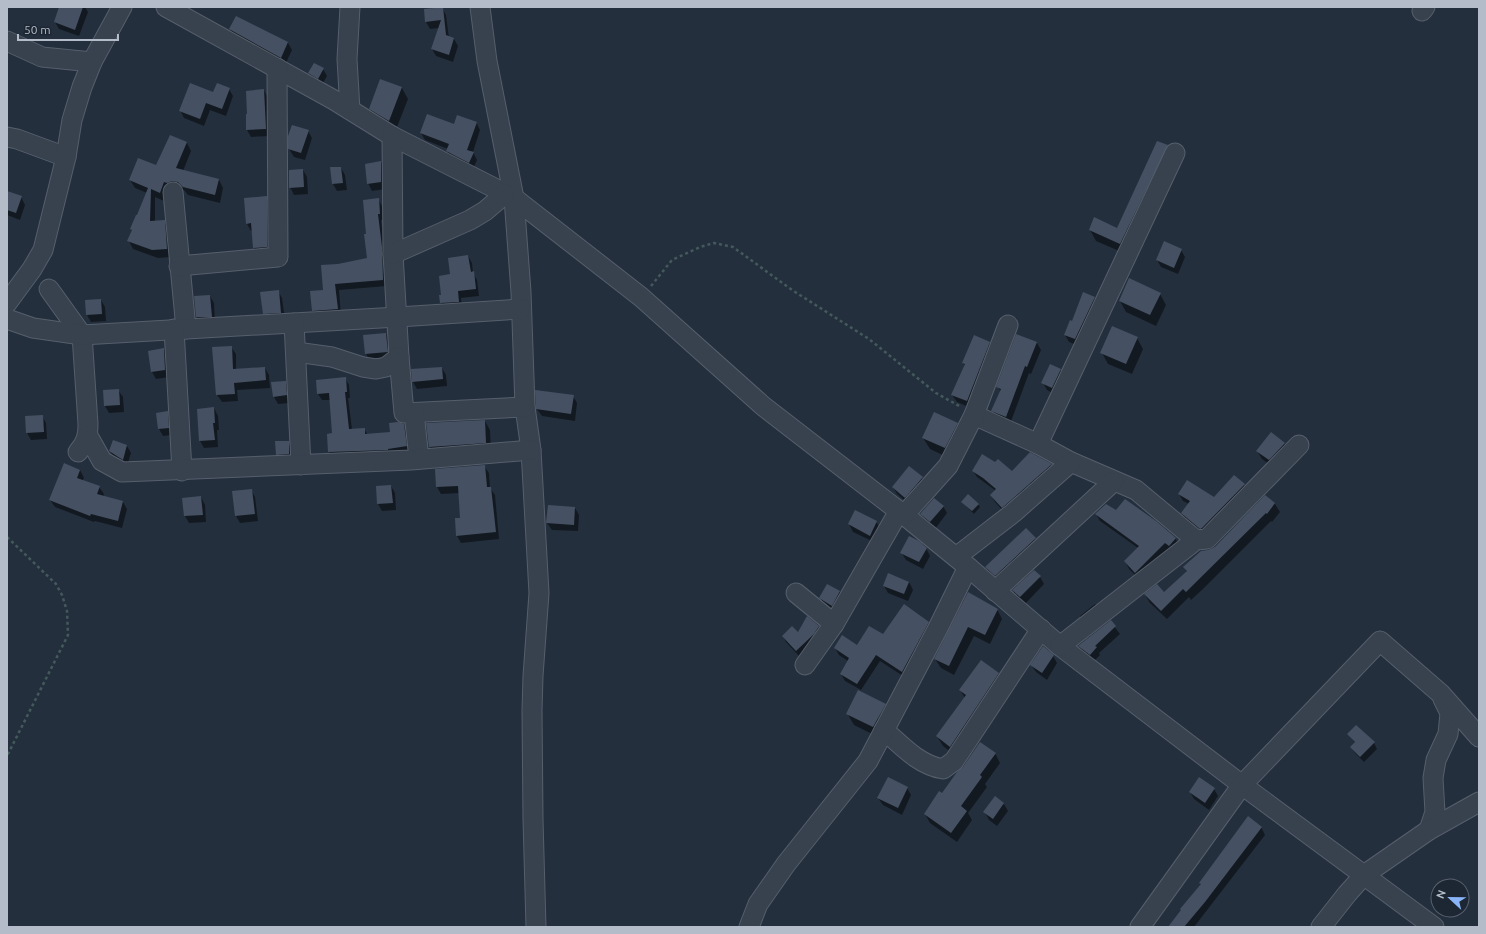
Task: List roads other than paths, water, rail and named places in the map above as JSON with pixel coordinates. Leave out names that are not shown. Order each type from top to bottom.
[{"type":"street","points":[[7,303],[32,269],[43,250],[66,157],[72,120],[82,87],[92,62],[122,7]]},
{"type":"street","points":[[166,7],[277,68],[392,136],[510,196],[641,297],[763,406],[902,513],[1060,646],[1242,785],[1434,927]]},
{"type":"street","points":[[350,110],[347,59],[351,7]]},
{"type":"street","points":[[480,7],[487,61],[510,196],[521,309],[525,407],[531,450],[539,593],[532,710],[536,927]]},
{"type":"street","points":[[7,42],[42,58],[92,62]]},
{"type":"street","points":[[179,266],[278,257],[277,68]]},
{"type":"street","points":[[392,136],[393,254],[404,413],[525,407]]},
{"type":"street","points":[[7,137],[17,139],[66,157]]},
{"type":"street","points":[[1038,444],[1174,153]]},
{"type":"street","points":[[173,192],[179,266],[182,470]]},
{"type":"street","points":[[393,254],[470,220],[510,196]]},
{"type":"street","points":[[49,289],[82,335],[88,436],[84,445],[78,452]]},
{"type":"street","points":[[7,318],[34,328],[82,335],[521,309]]},
{"type":"street","points":[[294,323],[301,465]]},
{"type":"street","points":[[805,665],[834,624],[902,513],[948,466],[974,415],[1008,325]]},
{"type":"street","points":[[296,352],[332,357],[363,367],[376,369],[386,367],[399,357]]},
{"type":"street","points":[[414,413],[419,460]]},
{"type":"street","points":[[974,415],[1038,444],[1071,462],[1136,490],[1196,540]]},
{"type":"street","points":[[88,436],[102,461],[122,472],[419,460],[531,450]]},
{"type":"street","points":[[1060,646],[1196,540],[1207,539],[1299,445]]},
{"type":"street","points":[[749,927],[758,904],[778,874],[868,761],[936,633],[962,562],[1013,513],[1071,462]]},
{"type":"street","points":[[995,591],[1114,481]]},
{"type":"street","points":[[796,593],[834,624]]},
{"type":"street","points":[[884,730],[922,762],[935,768],[943,769],[954,761],[1041,629]]},
{"type":"street","points":[[1140,927],[1242,785],[1380,641],[1441,694],[1479,737]]},
{"type":"street","points":[[1429,830],[1435,812],[1433,778],[1436,760],[1448,734],[1450,713],[1441,694]]},
{"type":"street","points":[[1322,927],[1347,894],[1364,875],[1429,830],[1479,802]]}]
